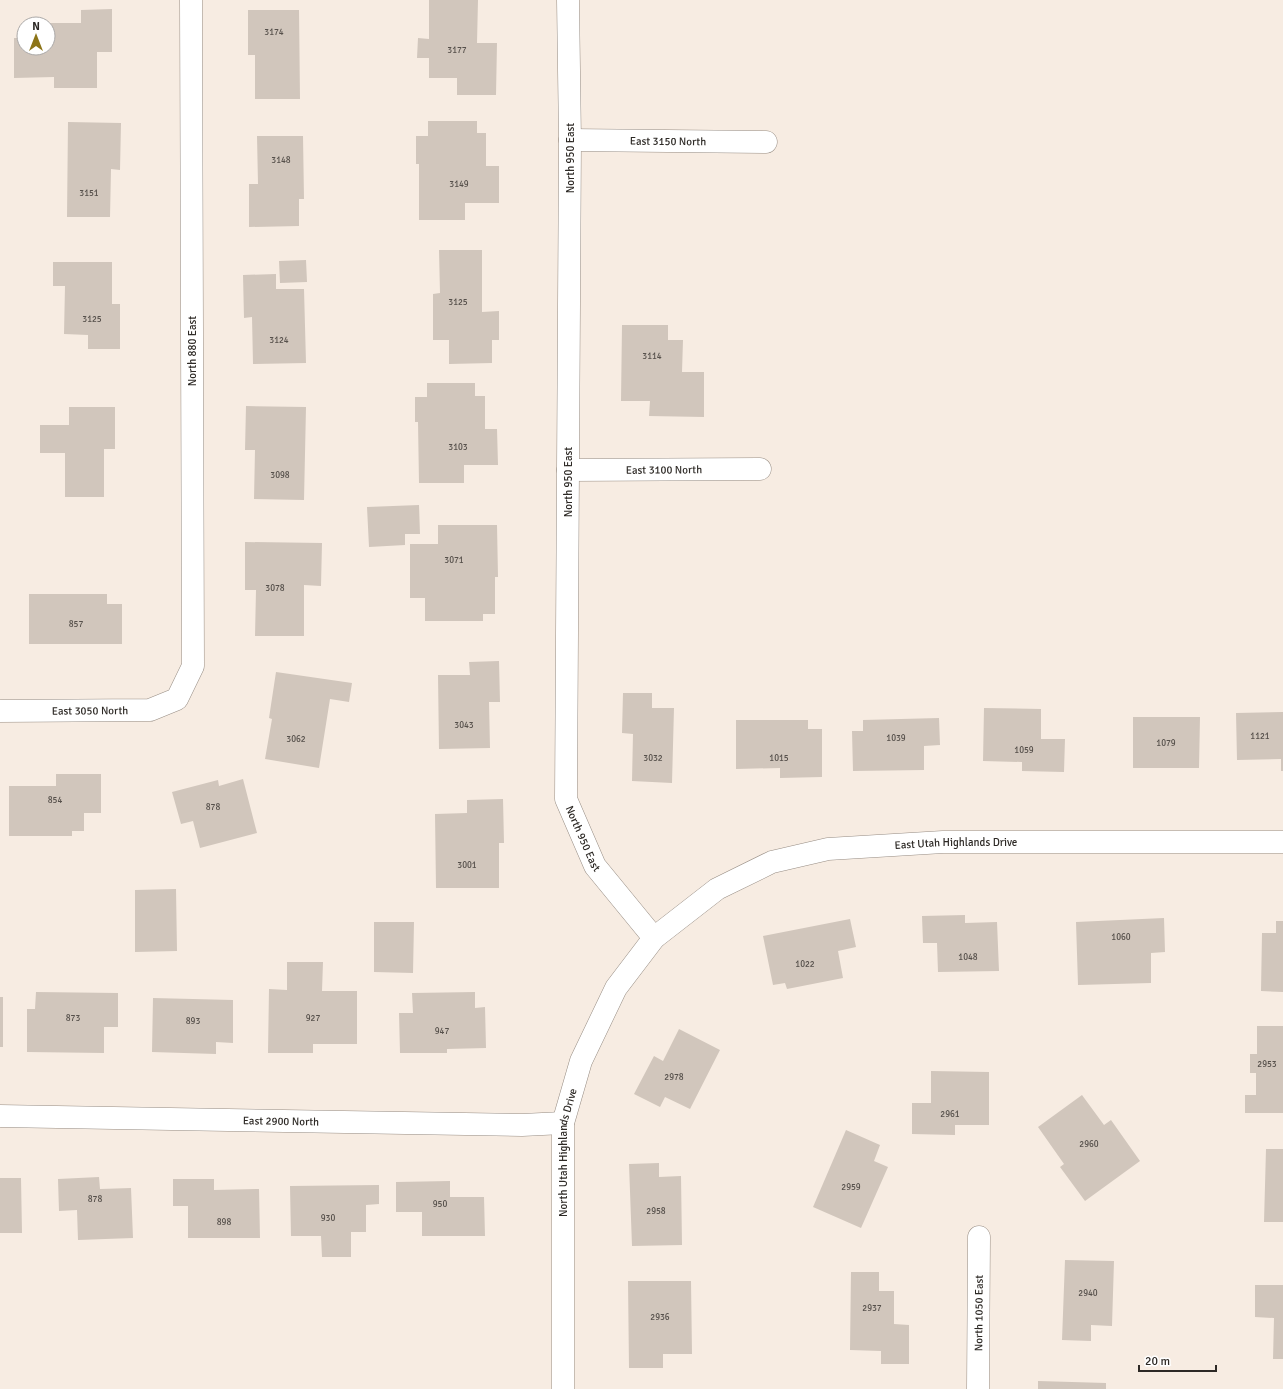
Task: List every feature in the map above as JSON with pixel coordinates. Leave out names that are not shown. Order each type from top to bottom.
[{"type":"street","name":"North 880 East","points":[[177,699],[193,666],[191,0]]},
{"type":"street","name":"North 950 East","points":[[568,0],[570,140],[566,799],[595,866],[654,938]]},
{"type":"street","name":"East 3150 North","points":[[570,140],[766,142]]},
{"type":"street","name":"East 3100 North","points":[[568,470],[760,468]]},
{"type":"street","name":"East 3050 North","points":[[0,711],[150,710],[177,699]]},
{"type":"street","name":"East Utah Highlands Drive","points":[[654,938],[717,889],[772,862],[828,849],[943,842],[1283,842]]},
{"type":"street","name":"North Utah Highlands Drive","points":[[563,1389],[563,1123],[581,1061],[616,988],[654,938]]},
{"type":"street","name":"East 2900 North","points":[[0,1116],[522,1125],[563,1123]]},
{"type":"street","name":"North 1050 East","points":[[978,1389],[979,1237]]},
{"type":"building","points":[[429,0],[478,0],[477,43],[497,43],[496,95],[457,95],[457,78],[429,78],[429,58],[417,58],[418,38],[429,39]]},
{"type":"building","points":[[112,9],[112,52],[97,52],[97,88],[54,88],[54,77],[14,78],[14,38],[16,38],[16,56],[56,56],[56,23],[81,23],[81,10]]},
{"type":"building","points":[[248,10],[299,10],[300,99],[255,99],[255,55],[248,55]]},
{"type":"building","points":[[428,121],[477,121],[477,133],[486,133],[486,166],[499,166],[499,203],[465,203],[465,220],[419,220],[419,164],[416,164],[416,136],[428,136]]},
{"type":"building","points":[[68,122],[121,123],[120,170],[111,169],[110,217],[67,217]]},
{"type":"building","points":[[257,136],[303,136],[304,199],[299,199],[299,226],[249,227],[249,184],[258,184]]},
{"type":"building","points":[[439,250],[482,250],[482,312],[499,311],[499,340],[492,340],[492,363],[449,364],[449,340],[433,340],[433,294],[440,293]]},
{"type":"building","points":[[306,260],[307,282],[280,283],[279,261]]},
{"type":"building","points":[[53,262],[112,262],[112,304],[120,304],[120,349],[88,349],[88,335],[64,334],[65,286],[53,286]]},
{"type":"building","points":[[276,274],[276,289],[304,289],[306,363],[253,364],[252,317],[244,318],[243,275]]},
{"type":"building","points":[[622,325],[668,325],[668,340],[683,340],[682,372],[704,372],[704,417],[649,416],[650,401],[621,401]]},
{"type":"building","points":[[427,383],[475,383],[475,396],[485,396],[485,429],[497,429],[498,465],[464,465],[464,483],[419,483],[418,422],[415,422],[415,397],[427,397]]},
{"type":"building","points":[[246,406],[306,407],[304,500],[254,499],[255,450],[245,450]]},
{"type":"building","points":[[69,407],[115,407],[115,449],[104,449],[104,497],[65,497],[65,453],[40,453],[40,425],[69,425]]},
{"type":"building","points":[[419,505],[420,534],[405,534],[405,545],[369,547],[367,507]]},
{"type":"building","points":[[438,525],[497,525],[498,577],[495,577],[495,614],[483,614],[483,621],[425,621],[425,598],[410,598],[410,544],[438,544]]},
{"type":"building","points":[[245,542],[322,543],[321,586],[304,585],[304,636],[255,636],[256,590],[245,590]]},
{"type":"building","points":[[29,594],[107,594],[107,604],[122,604],[122,644],[29,644]]},
{"type":"building","points":[[499,661],[500,702],[489,702],[490,748],[439,749],[438,675],[470,675],[469,662]]},
{"type":"building","points":[[276,672],[352,683],[349,702],[330,699],[319,768],[265,759],[272,719],[269,718]]},
{"type":"building","points":[[623,693],[652,693],[652,708],[674,708],[672,783],[632,781],[633,734],[622,733]]},
{"type":"building","points":[[984,708],[1041,709],[1041,739],[1065,739],[1064,772],[1022,771],[1022,762],[983,761]]},
{"type":"building","points":[[1283,712],[1283,771],[1281,771],[1281,759],[1237,760],[1236,713]]},
{"type":"building","points":[[1133,717],[1200,717],[1199,768],[1133,768]]},
{"type":"building","points":[[939,718],[940,745],[924,746],[924,770],[853,771],[852,731],[863,731],[863,720]]},
{"type":"building","points":[[736,720],[808,720],[808,729],[822,729],[822,777],[780,778],[780,768],[736,769]]},
{"type":"building","points":[[56,774],[101,774],[101,813],[84,813],[84,831],[72,831],[72,836],[9,836],[9,786],[56,786]]},
{"type":"building","points":[[243,779],[257,833],[200,848],[193,821],[181,824],[172,792],[218,780],[219,786]]},
{"type":"building","points":[[503,799],[504,843],[499,843],[499,888],[436,888],[435,814],[467,813],[467,800]]},
{"type":"building","points":[[176,889],[177,951],[135,952],[135,890]]},
{"type":"building","points":[[965,915],[965,923],[997,922],[999,971],[938,972],[937,943],[923,943],[922,916]]},
{"type":"building","points":[[1164,918],[1165,952],[1151,953],[1151,983],[1078,985],[1076,922]]},
{"type":"building","points":[[850,919],[856,947],[838,951],[843,978],[787,989],[785,983],[773,985],[763,936]]},
{"type":"building","points":[[1276,921],[1283,921],[1283,992],[1261,991],[1262,933],[1276,933]]},
{"type":"building","points":[[374,922],[414,922],[413,973],[374,972]]},
{"type":"building","points":[[287,962],[323,962],[322,991],[357,991],[357,1044],[313,1044],[313,1053],[268,1053],[269,989],[287,990]]},
{"type":"building","points":[[36,992],[118,993],[118,1027],[104,1027],[104,1053],[27,1052],[27,1009],[35,1009]]},
{"type":"building","points":[[475,992],[475,1008],[485,1007],[486,1048],[447,1049],[447,1053],[400,1053],[399,1013],[413,1013],[412,993]]},
{"type":"building","points":[[0,997],[3,997],[3,1047],[0,1047]]},
{"type":"building","points":[[153,998],[233,1000],[233,1043],[216,1042],[216,1054],[152,1052]]},
{"type":"building","points":[[1257,1026],[1283,1026],[1283,1113],[1245,1113],[1245,1095],[1256,1095],[1256,1073],[1250,1073],[1250,1054],[1257,1054]]},
{"type":"building","points":[[679,1029],[720,1050],[690,1109],[665,1097],[660,1107],[634,1094],[654,1056],[663,1061]]},
{"type":"building","points":[[931,1071],[989,1072],[989,1125],[955,1125],[955,1135],[912,1134],[912,1103],[931,1103]]},
{"type":"building","points":[[1082,1095],[1104,1125],[1111,1120],[1140,1161],[1085,1201],[1060,1167],[1064,1164],[1038,1127]]},
{"type":"building","points":[[846,1130],[880,1145],[874,1161],[888,1167],[861,1228],[813,1207]]},
{"type":"building","points":[[1266,1149],[1283,1149],[1283,1222],[1264,1222]]},
{"type":"building","points":[[659,1163],[659,1177],[681,1176],[682,1245],[632,1246],[629,1164]]},
{"type":"building","points":[[99,1177],[100,1189],[131,1188],[133,1238],[78,1240],[77,1210],[59,1211],[58,1179]]},
{"type":"building","points":[[0,1178],[21,1178],[22,1233],[0,1233]]},
{"type":"building","points":[[173,1179],[214,1179],[214,1190],[259,1189],[260,1238],[188,1238],[188,1206],[173,1206]]},
{"type":"building","points":[[450,1181],[450,1197],[484,1197],[485,1236],[422,1236],[422,1212],[396,1212],[396,1182]]},
{"type":"building","points":[[379,1185],[379,1204],[366,1205],[366,1232],[351,1232],[351,1257],[322,1257],[321,1236],[291,1236],[290,1186]]},
{"type":"building","points":[[1065,1260],[1114,1261],[1112,1326],[1091,1325],[1091,1341],[1062,1340]]},
{"type":"building","points":[[851,1272],[879,1272],[879,1291],[894,1291],[894,1324],[909,1325],[909,1364],[881,1364],[881,1351],[850,1350]]},
{"type":"building","points":[[628,1281],[691,1281],[692,1354],[663,1354],[663,1368],[629,1368]]},
{"type":"building","points":[[1255,1285],[1283,1285],[1283,1359],[1273,1359],[1274,1318],[1255,1317]]},
{"type":"building","points":[[1038,1381],[1106,1383],[1106,1389],[1038,1389]]}]
